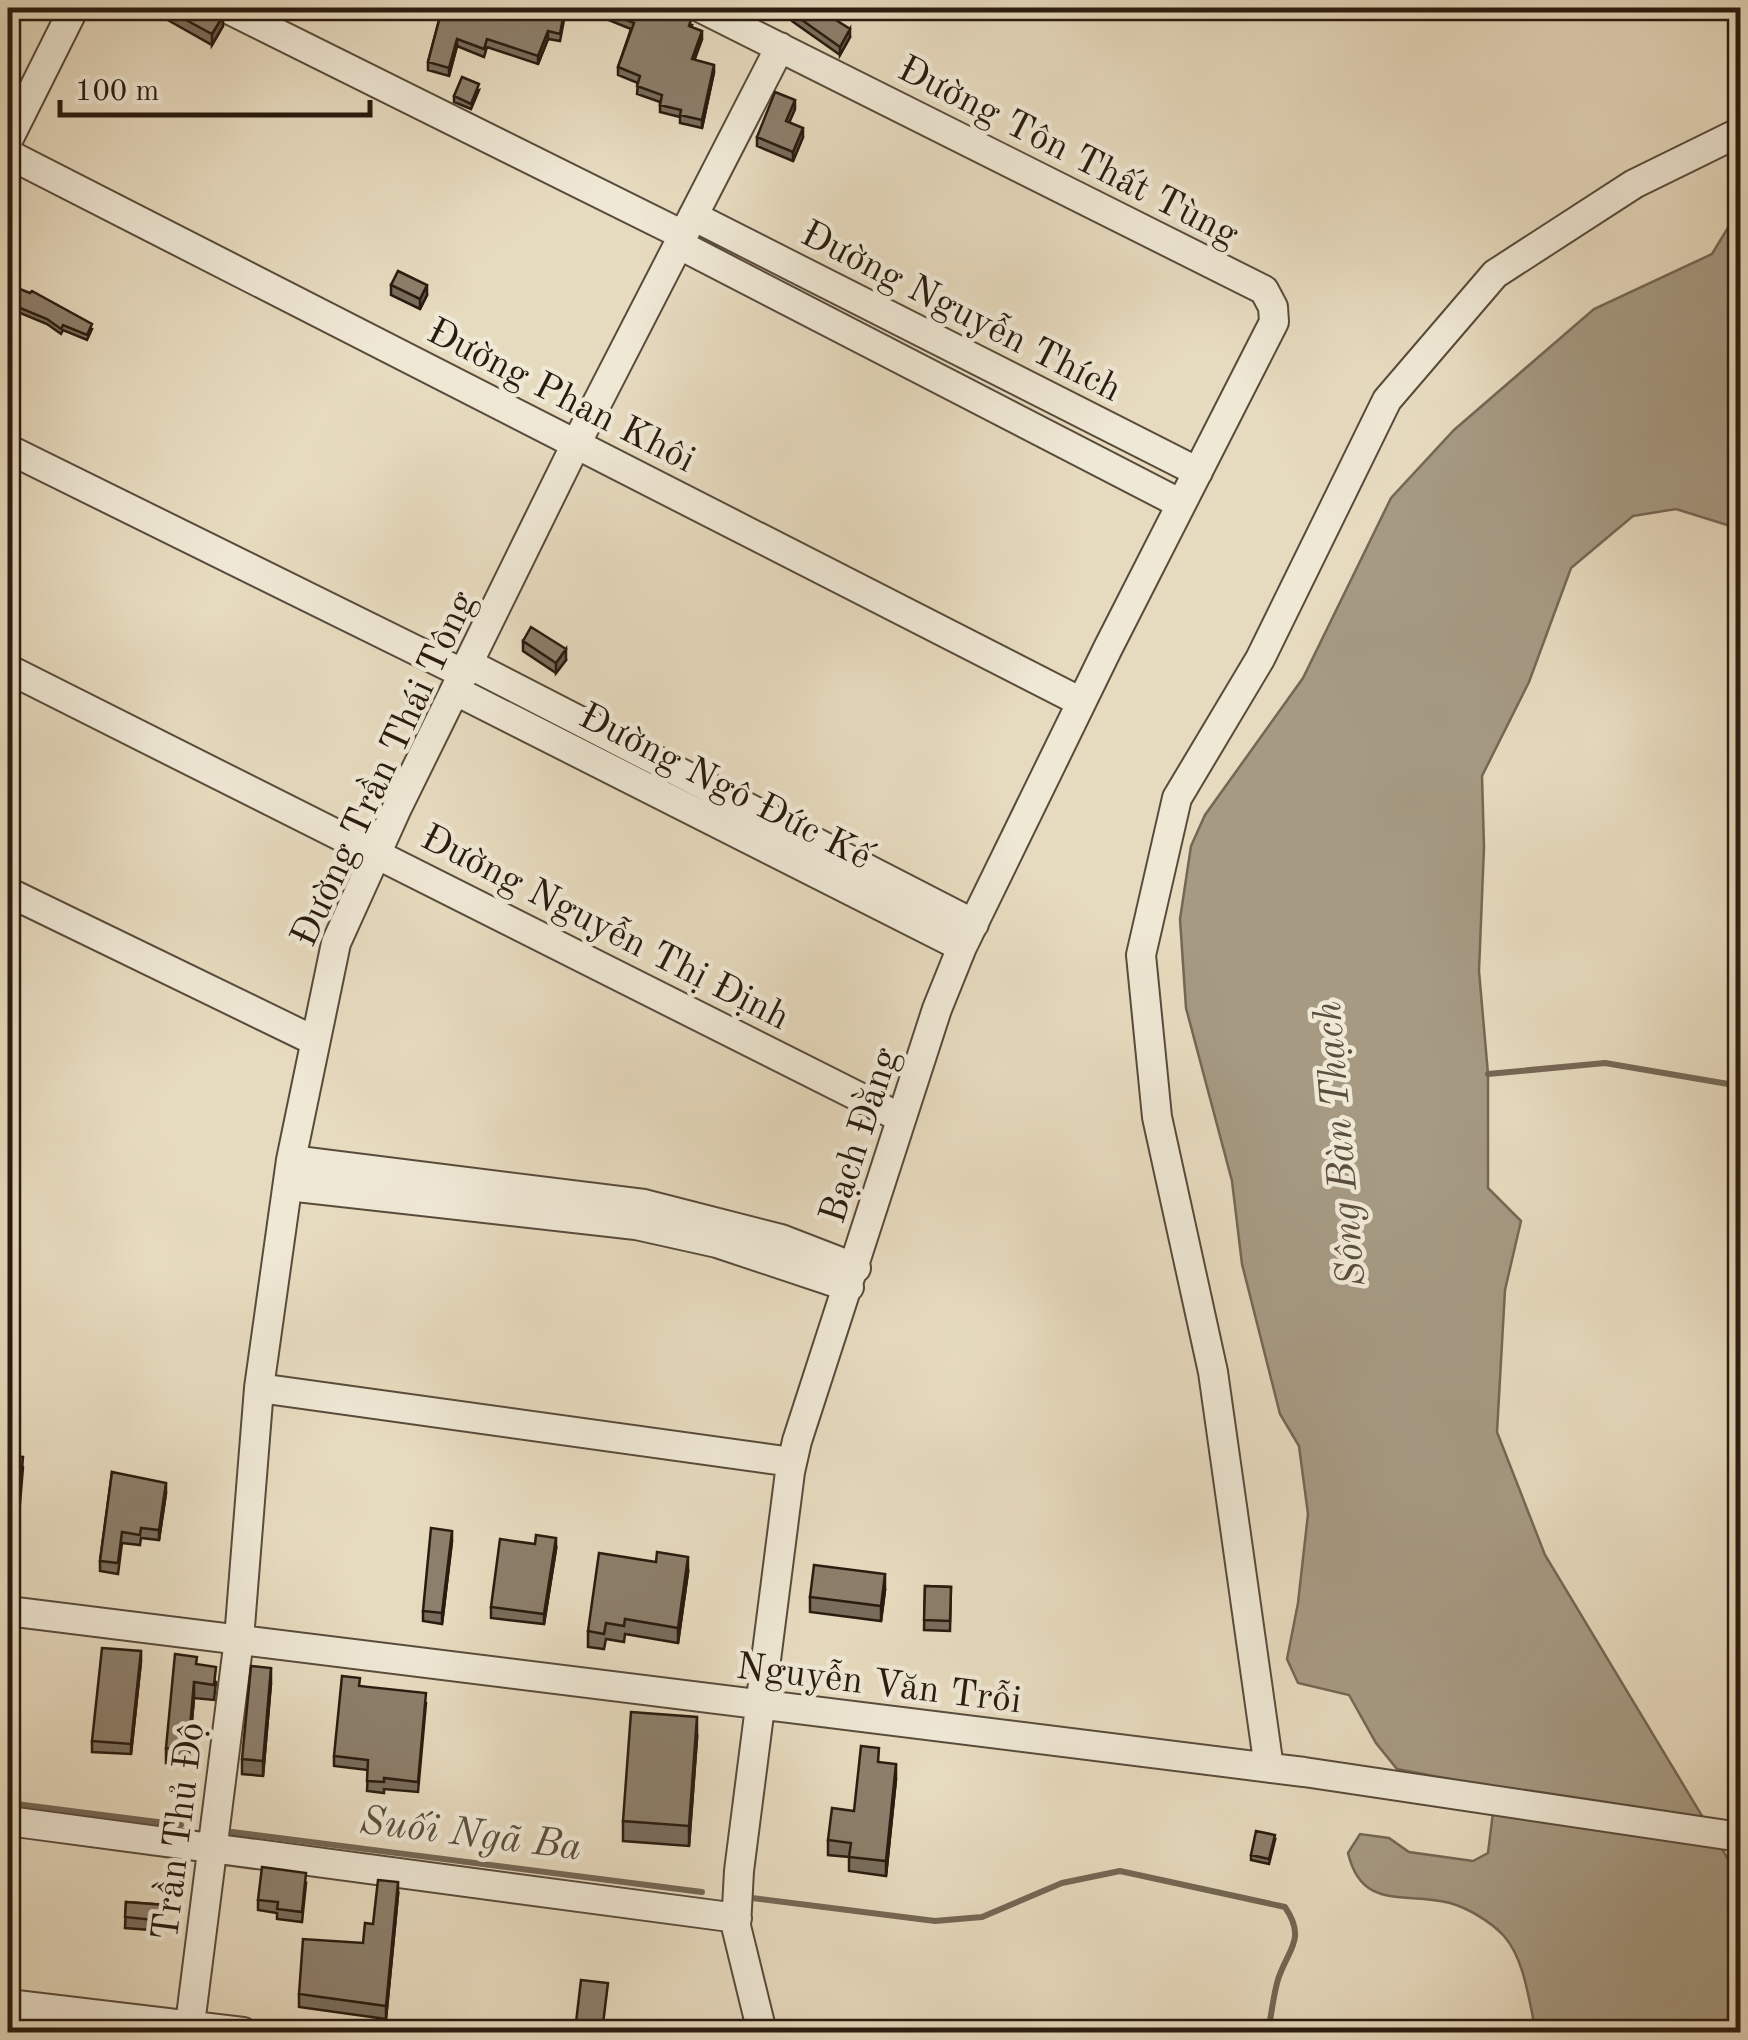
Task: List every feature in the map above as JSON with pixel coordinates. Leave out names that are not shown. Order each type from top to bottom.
[{"type":"street","points":[[8,140],[74,8]]},
{"type":"street","name":"Đường Nguyễn Thích","points":[[226,8],[685,232],[1198,472]]},
{"type":"street","name":"Đường Tôn Thất Tùng","points":[[702,8],[1264,290],[1273,307],[1274,322]]},
{"type":"street","name":"Đường Trần Thái Tông","points":[[239,1640],[259,1388],[289,1173],[336,943],[576,444],[780,46]]},
{"type":"street","points":[[1268,1768],[1213,1372],[1158,1117],[1141,956],[1177,798],[1260,659],[1388,400],[1494,274],[1634,184],[1740,132]]},
{"type":"street","name":"Đường Phan Khôi","points":[[8,154],[1081,702]]},
{"type":"street","name":"Đường Nguyễn Thích","points":[[685,232],[1181,504]]},
{"type":"street","name":"Bạch Đằng","points":[[762,2032],[737,1918],[738,1871],[792,1462],[937,1009],[1081,702],[1274,322]]},
{"type":"street","name":"Đường Ngô Đức Kế","points":[[8,449],[463,676],[968,936]]},
{"type":"street","name":"Đường Nguyễn Thị Định","points":[[8,668],[902,1118]]},
{"type":"street","points":[[8,892],[315,1041]]},
{"type":"street","points":[[289,1173],[644,1204],[762,1234],[852,1277]]},
{"type":"street","points":[[259,1388],[792,1462]]},
{"type":"street","name":"Nguyễn Văn Trỗi","points":[[8,1611],[1304,1772],[1740,1837]]},
{"type":"street","name":"Trần Thủ Độ","points":[[190,2029],[239,1640]]},
{"type":"street","points":[[8,1822],[737,1918]]},
{"type":"street","points":[[8,2004],[190,2029],[243,2032]]},
{"type":"water","name":"Sông Bàn Thạch","points":[[1740,208],[1740,529],[1676,509],[1633,516],[1571,568],[1529,682],[1482,776],[1484,847],[1479,971],[1488,1074],[1488,1188],[1521,1221],[1505,1290],[1497,1432],[1545,1555],[1740,1879],[1740,2032],[1536,2032],[1522,1969],[1499,1931],[1472,1912],[1450,1903],[1375,1892],[1355,1872],[1348,1853],[1360,1834],[1389,1838],[1409,1852],[1473,1861],[1488,1853],[1496,1788],[1397,1769],[1376,1743],[1349,1695],[1298,1683],[1287,1659],[1308,1514],[1299,1446],[1280,1414],[1242,1264],[1232,1181],[1186,1008],[1180,919],[1191,846],[1205,815],[1303,678],[1391,498],[1454,430],[1594,309],[1712,254]]},
{"type":"building","points":[[164,8],[215,8],[223,16],[212,34]]},
{"type":"building","points":[[430,8],[549,8],[564,12],[560,34],[548,31],[538,56],[487,39],[484,49],[457,39],[449,68],[428,62],[441,13]]},
{"type":"building","points":[[601,8],[661,8],[692,17],[689,26],[702,31],[692,59],[714,65],[702,120],[660,105],[662,95],[637,86],[640,76],[618,67],[634,23]]},
{"type":"building","points":[[795,8],[817,8],[850,29],[840,47],[792,13]]},
{"type":"building","points":[[462,77],[479,84],[471,104],[454,96]]},
{"type":"building","points":[[775,92],[795,100],[786,121],[803,128],[793,152],[757,137]]},
{"type":"building","points":[[398,271],[427,285],[420,299],[391,285]]},
{"type":"building","points":[[12,286],[32,291],[92,324],[87,335],[63,325],[61,329],[8,303]]},
{"type":"building","points":[[531,627],[566,649],[556,663],[523,641]]},
{"type":"building","points":[[8,1456],[23,1457],[16,1543],[8,1542]]},
{"type":"building","points":[[112,1472],[166,1483],[159,1530],[141,1528],[140,1535],[122,1532],[118,1563],[100,1561]]},
{"type":"building","points":[[431,1528],[452,1531],[442,1613],[423,1611]]},
{"type":"building","points":[[536,1535],[556,1538],[544,1614],[491,1607],[500,1539],[535,1544]]},
{"type":"building","points":[[657,1552],[688,1557],[678,1628],[625,1619],[624,1626],[606,1623],[604,1634],[588,1631],[599,1553],[656,1562]]},
{"type":"building","points":[[814,1565],[885,1574],[881,1606],[810,1597]]},
{"type":"building","points":[[925,1586],[951,1587],[950,1621],[924,1620]]},
{"type":"building","points":[[102,1648],[141,1651],[131,1744],[92,1741]]},
{"type":"building","points":[[175,1654],[197,1657],[196,1664],[216,1667],[214,1685],[194,1682],[188,1750],[166,1748]]},
{"type":"building","points":[[251,1666],[271,1668],[263,1761],[242,1759]]},
{"type":"building","points":[[342,1676],[360,1678],[359,1686],[426,1693],[418,1782],[384,1778],[384,1782],[367,1781],[368,1760],[334,1756]]},
{"type":"building","points":[[631,1712],[697,1717],[689,1826],[623,1821]]},
{"type":"building","points":[[861,1746],[879,1748],[878,1762],[896,1764],[886,1861],[849,1857],[851,1843],[828,1840],[832,1808],[854,1811]]},
{"type":"building","points":[[1256,1831],[1275,1835],[1269,1859],[1251,1855]]},
{"type":"building","points":[[262,1867],[306,1873],[302,1912],[277,1909],[278,1902],[258,1900]]},
{"type":"building","points":[[378,1880],[398,1882],[386,2006],[299,1994],[303,1939],[363,1943],[365,1923],[373,1924]]},
{"type":"building","points":[[126,1902],[165,1905],[164,1921],[125,1917]]},
{"type":"building","points":[[581,1980],[608,1983],[602,2032],[575,2031]]},
{"type":"waterway","points":[[1488,1074],[1605,1063],[1740,1086]]},
{"type":"waterway","name":"Suối Ngã Ba","points":[[8,1803],[181,1825]]},
{"type":"waterway","name":"Suối Ngã Ba","points":[[232,1832],[702,1892]]},
{"type":"waterway","name":"Suối Ngã Ba","points":[[752,1898],[935,1921],[982,1917],[1062,1883],[1120,1871],[1285,1907],[1295,1937],[1277,1983],[1268,2032]]}]
